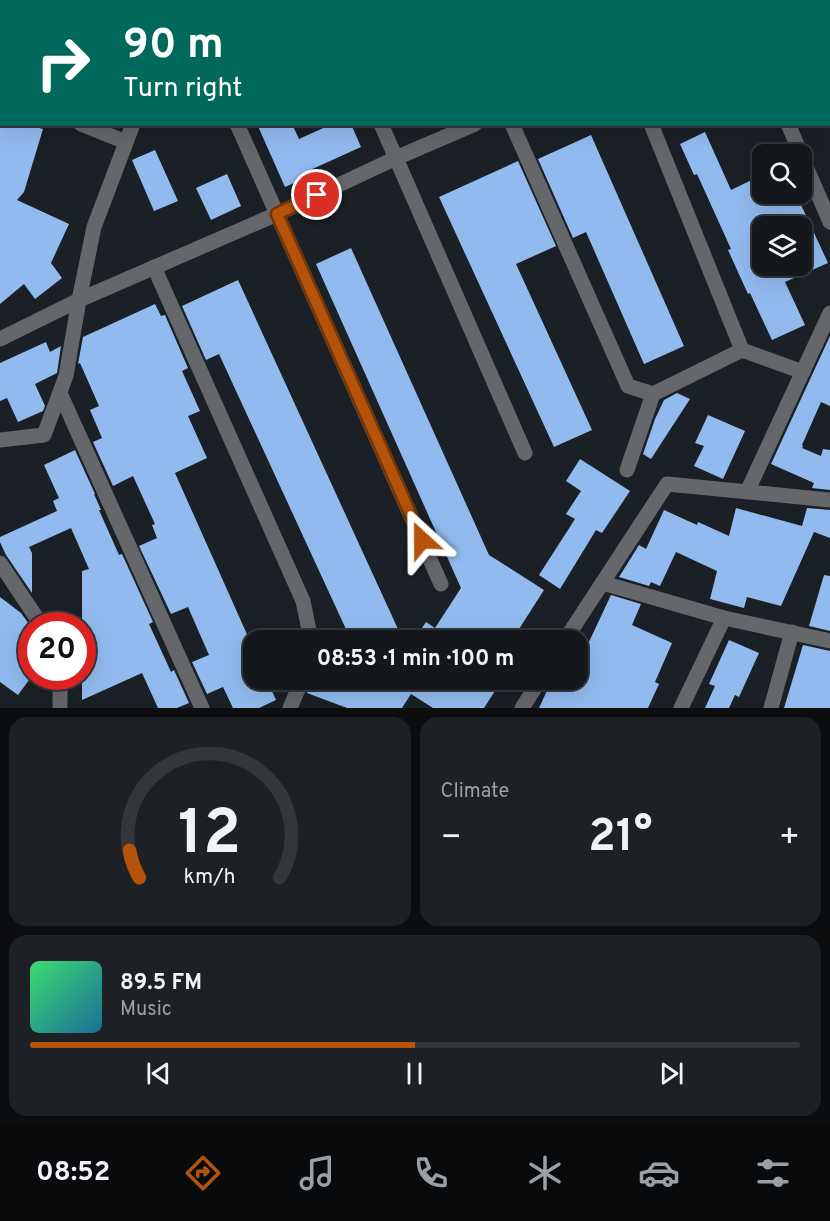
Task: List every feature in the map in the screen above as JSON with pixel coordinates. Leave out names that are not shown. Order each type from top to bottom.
[{"type":"street","points":[[86,126],[126,142]]},
{"type":"street","points":[[0,440],[44,435],[66,376],[94,227],[132,126]]},
{"type":"street","points":[[238,126],[441,584]]},
{"type":"street","points":[[382,126],[525,453]]},
{"type":"street","points":[[0,339],[79,300],[277,214],[470,126]]},
{"type":"street","points":[[514,126],[628,386],[653,394],[742,350],[803,372]]},
{"type":"street","points":[[652,126],[742,350]]},
{"type":"street","points":[[789,126],[796,144]]},
{"type":"street","points":[[812,180],[830,222]]},
{"type":"street","points":[[154,267],[303,601],[309,630]]},
{"type":"street","points":[[747,492],[830,314]]},
{"type":"street","points":[[60,393],[202,708]]},
{"type":"street","points":[[627,470],[653,394]]},
{"type":"street","points":[[572,630],[667,484],[830,500]]},
{"type":"street","points":[[0,564],[33,612]]},
{"type":"street","points":[[603,583],[724,618],[830,641]]},
{"type":"street","points":[[681,708],[724,618]]},
{"type":"street","points":[[771,708],[792,632]]},
{"type":"street","points":[[60,690],[60,708]]},
{"type":"street","points":[[290,708],[298,690]]},
{"type":"street","points":[[522,708],[534,690]]},
{"type":"building","points":[[0,126],[32,126],[43,129],[24,192],[17,200],[69,224],[51,263],[62,278],[35,299],[24,284],[0,304]]},
{"type":"building","points":[[258,126],[293,126],[299,139],[328,126],[352,126],[361,147],[308,171],[310,176],[285,187]]},
{"type":"building","points":[[705,132],[731,190],[752,180],[752,204],[801,204],[806,216],[752,216],[752,276],[799,276],[785,282],[805,325],[772,340],[728,250],[731,249],[697,174],[694,175],[680,144]]},
{"type":"building","points":[[591,135],[684,346],[644,364],[586,232],[573,238],[538,159]]},
{"type":"building","points":[[155,150],[178,201],[154,211],[132,160]]},
{"type":"building","points":[[518,161],[556,246],[516,264],[592,430],[554,447],[439,197]]},
{"type":"building","points":[[227,174],[241,206],[211,220],[196,188]]},
{"type":"building","points":[[812,228],[828,263],[812,270]]},
{"type":"building","points":[[351,248],[489,555],[544,590],[518,630],[421,630],[426,622],[435,628],[461,588],[316,264]]},
{"type":"building","points":[[238,280],[398,630],[346,630],[219,354],[206,360],[182,306]]},
{"type":"building","points":[[155,304],[161,316],[165,315],[188,368],[182,371],[200,411],[188,416],[207,458],[175,473],[245,630],[243,630],[243,690],[272,690],[276,700],[259,708],[233,708],[223,687],[207,694],[192,662],[209,655],[188,607],[171,614],[139,546],[157,538],[152,525],[155,524],[133,476],[113,486],[93,442],[102,438],[90,410],[99,406],[80,363],[78,364],[83,337]]},
{"type":"building","points":[[830,336],[830,406],[821,402],[802,448],[821,456],[823,449],[830,450],[830,490],[812,488],[814,483],[771,464]]},
{"type":"building","points":[[46,342],[50,352],[61,346],[57,373],[35,384],[45,406],[43,411],[18,422],[7,398],[0,401],[0,363]]},
{"type":"building","points":[[677,393],[690,399],[651,459],[643,454],[655,419],[664,400]]},
{"type":"building","points":[[708,415],[745,431],[723,479],[694,466],[704,446],[695,443]]},
{"type":"building","points":[[75,450],[119,555],[122,554],[153,622],[149,624],[171,672],[174,670],[189,703],[177,708],[158,708],[142,673],[82,700],[82,690],[96,690],[96,612],[82,612],[82,571],[89,569],[71,528],[29,547],[32,553],[32,593],[6,555],[0,542],[0,537],[57,511],[53,501],[59,498],[44,465]]},
{"type":"building","points":[[580,459],[630,491],[602,533],[596,530],[560,589],[539,575],[575,519],[566,514],[581,491],[566,481]]},
{"type":"building","points":[[736,508],[802,526],[807,508],[830,510],[830,538],[814,532],[781,606],[747,597],[744,608],[710,599],[717,571],[676,552],[660,586],[651,582],[649,586],[619,577],[639,545],[646,549],[664,510],[729,536]]},
{"type":"building","points":[[824,575],[830,576],[830,631],[809,626]]},
{"type":"building","points":[[611,595],[641,604],[632,625],[672,643],[655,682],[659,684],[648,708],[539,708],[547,690],[588,690],[588,644]]},
{"type":"building","points":[[0,597],[20,612],[18,690],[22,690],[18,695],[0,682]]},
{"type":"building","points":[[729,640],[759,653],[739,697],[735,695],[729,708],[705,708],[715,686],[709,684]]},
{"type":"building","points":[[803,645],[830,651],[830,708],[784,708]]},
{"type":"building","points":[[308,690],[496,690],[484,708],[433,708],[411,694],[402,708],[347,708],[307,693]]},
{"type":"route","points":[[317,195],[277,214],[422,540]]}]
